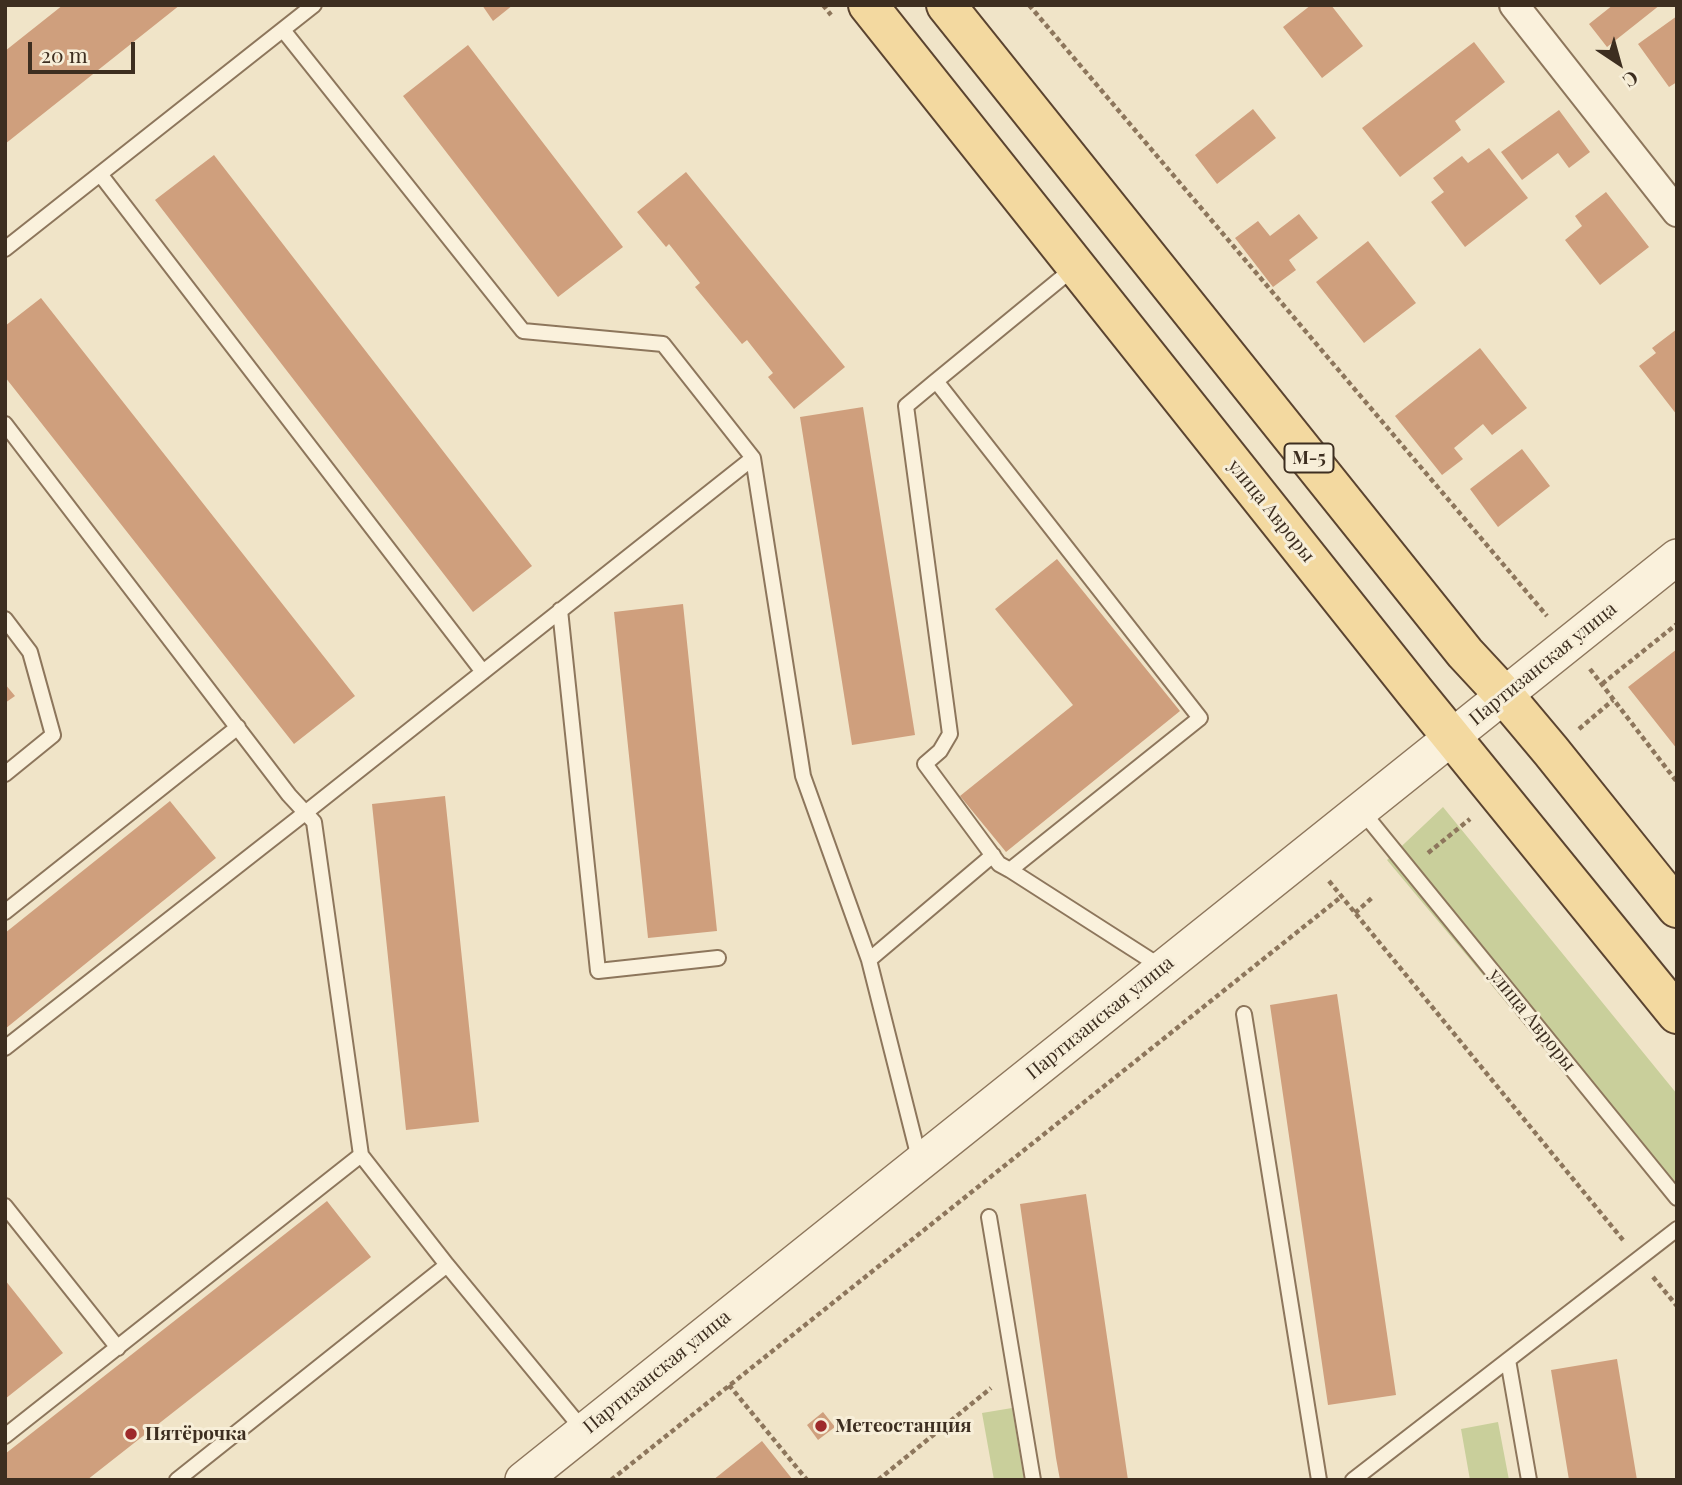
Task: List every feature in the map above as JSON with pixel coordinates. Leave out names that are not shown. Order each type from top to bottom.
[{"type":"main road","name":"улица Авроры","points":[[869,5],[1451,738],[1677,1014]]},
{"type":"main road","name":"М-5","points":[[946,5],[1465,653],[1504,695],[1677,908]]},
{"type":"street","points":[[1514,5],[1677,212]]},
{"type":"street","name":"Партизанская улица","points":[[523,1480],[1677,557]]},
{"type":"lane","points":[[5,249],[314,5]]},
{"type":"lane","points":[[283,30],[523,331],[663,344],[753,458],[803,776],[869,960],[920,1162]]},
{"type":"lane","points":[[100,174],[483,672]]},
{"type":"lane","points":[[1076,267],[906,406],[950,734],[940,751],[925,764],[999,864],[1163,968]]},
{"type":"lane","points":[[936,381],[1200,718],[1010,870]]},
{"type":"lane","points":[[5,424],[314,822],[361,1154],[447,1265],[584,1431]]},
{"type":"lane","points":[[5,1048],[753,458]]},
{"type":"lane","points":[[560,610],[598,971],[718,958]]},
{"type":"lane","points":[[5,619],[30,652],[53,735],[5,774]]},
{"type":"lane","points":[[5,912],[238,727]]},
{"type":"lane","name":"улица Авроры","points":[[1361,810],[1677,1198]]},
{"type":"lane","points":[[869,960],[993,855]]},
{"type":"lane","points":[[1244,1014],[1319,1480]]},
{"type":"lane","points":[[5,1436],[361,1154]]},
{"type":"lane","points":[[5,1206],[118,1348]]},
{"type":"lane","points":[[989,1217],[1033,1480]]},
{"type":"lane","points":[[1353,1480],[1677,1229]]},
{"type":"lane","points":[[177,1480],[447,1265]]},
{"type":"lane","points":[[1508,1360],[1529,1480]]},
{"type":"path","points":[[1029,5],[1569,644],[1677,782]]},
{"type":"path","points":[[1602,684],[1677,624]]},
{"type":"path","points":[[1576,730],[1613,700]]},
{"type":"path","points":[[1423,857],[1471,818]]},
{"type":"path","points":[[1306,853],[1677,1306]]},
{"type":"path","points":[[1355,913],[1374,896]]},
{"type":"path","points":[[611,1480],[1341,897]]},
{"type":"path","points":[[729,1385],[807,1480]]},
{"type":"path","points":[[878,1480],[993,1386]]},
{"type":"green space","points":[[1443,807],[1677,1094],[1677,1207],[1387,860]]},
{"type":"green space","points":[[1012,1408],[1024,1480],[994,1480],[982,1413]]},
{"type":"green space","points":[[1498,1422],[1509,1480],[1470,1480],[1461,1429]]},
{"type":"building","points":[[63,5],[180,5],[5,144],[5,51]]},
{"type":"building","points":[[482,5],[513,5],[493,21]]},
{"type":"building","points":[[1311,5],[1331,5],[1363,46],[1322,78],[1283,27]]},
{"type":"building","points":[[1613,5],[1660,5],[1607,47],[1589,24]]},
{"type":"building","points":[[1677,16],[1677,82],[1669,87],[1638,44]]},
{"type":"building","points":[[1474,42],[1505,82],[1455,121],[1461,130],[1400,177],[1362,128]]},
{"type":"building","points":[[468,45],[623,247],[558,297],[403,96]]},
{"type":"building","points":[[1253,109],[1276,138],[1217,184],[1195,155]]},
{"type":"building","points":[[1559,110],[1590,152],[1569,168],[1558,153],[1522,180],[1501,152]]},
{"type":"building","points":[[1489,148],[1528,198],[1465,247],[1431,202],[1444,192],[1433,178],[1462,156],[1468,163]]},
{"type":"building","points":[[214,155],[532,566],[473,612],[155,200]]},
{"type":"building","points":[[686,172],[845,367],[794,409],[768,377],[773,373],[747,340],[742,344],[695,287],[700,283],[669,244],[666,247],[637,212]]},
{"type":"building","points":[[1606,192],[1649,247],[1600,285],[1565,240],[1582,226],[1575,216]]},
{"type":"building","points":[[1299,214],[1318,238],[1289,260],[1296,270],[1273,287],[1235,238],[1258,221],[1270,236]]},
{"type":"building","points":[[1368,241],[1416,303],[1364,343],[1316,282]]},
{"type":"building","points":[[41,298],[355,696],[294,744],[5,377],[5,326]]},
{"type":"building","points":[[1677,329],[1677,415],[1639,366],[1656,353],[1652,348]]},
{"type":"building","points":[[1480,348],[1527,408],[1492,435],[1483,424],[1454,448],[1463,459],[1442,475],[1395,416]]},
{"type":"building","points":[[863,407],[915,735],[852,745],[800,417]]},
{"type":"building","points":[[1522,449],[1550,486],[1498,527],[1470,489]]},
{"type":"building","points":[[1057,559],[1180,711],[1006,852],[960,796],[1073,705],[995,609]]},
{"type":"building","points":[[683,604],[717,931],[648,938],[614,612]]},
{"type":"building","points":[[1677,649],[1677,749],[1628,687]]},
{"type":"building","points":[[5,684],[15,696],[5,703]]},
{"type":"building","points":[[445,796],[479,1122],[406,1130],[372,804]]},
{"type":"building","points":[[170,801],[216,858],[5,1029],[5,933]]},
{"type":"building","points":[[1337,994],[1396,1395],[1328,1405],[1270,1005]]},
{"type":"building","points":[[1086,1194],[1128,1480],[1060,1480],[1056,1458],[1020,1204]]},
{"type":"building","points":[[327,1201],[371,1257],[87,1480],[5,1480],[5,1454]]},
{"type":"building","points":[[5,1280],[63,1353],[5,1399]]},
{"type":"building","points":[[1617,1359],[1637,1480],[1569,1480],[1551,1370]]},
{"type":"building","name":"Метеостанция","points":[[823,1412],[835,1427],[818,1440],[807,1425]]},
{"type":"building","points":[[762,1441],[793,1480],[713,1480]]},
{"type":"place","name":"Метеостанция","points":[[821,1426]]},
{"type":"place","name":"Пятёрочка","points":[[131,1434]]}]
